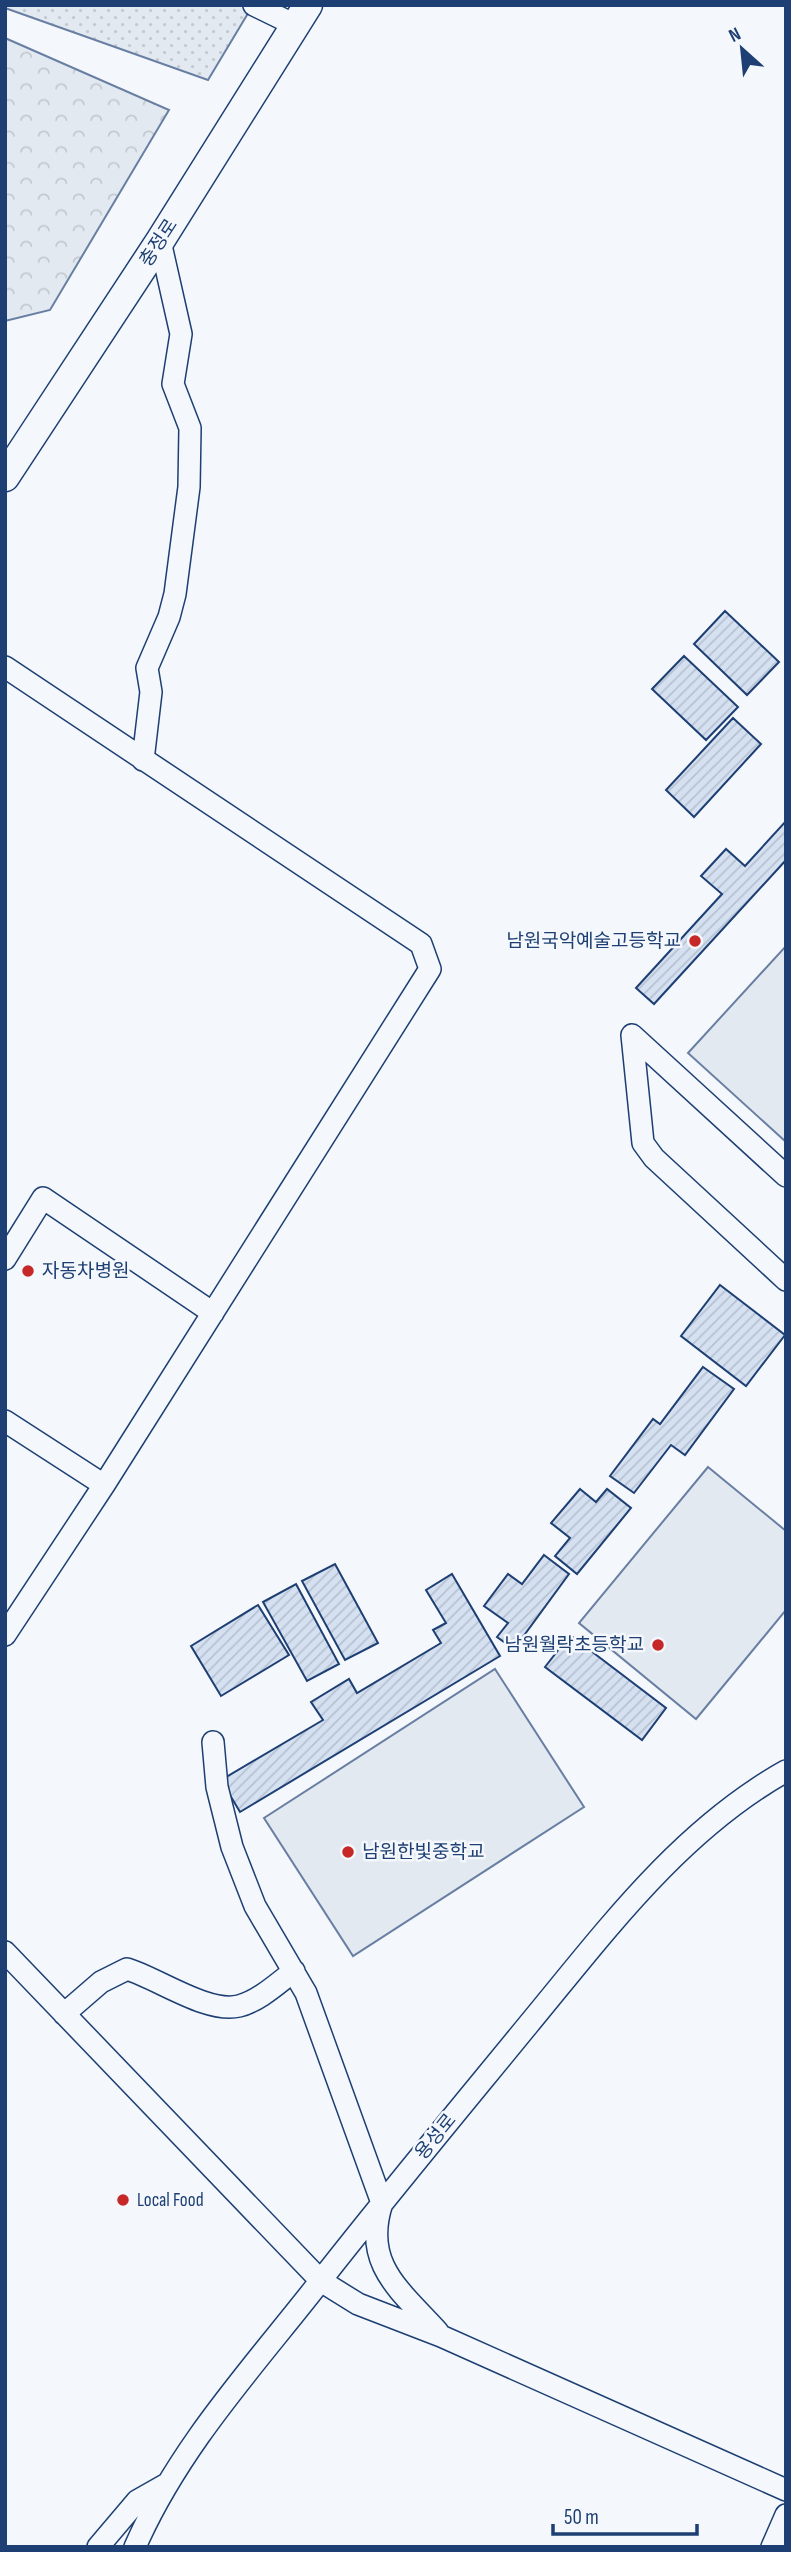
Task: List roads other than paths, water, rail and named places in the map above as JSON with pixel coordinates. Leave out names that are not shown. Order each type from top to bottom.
[{"type":"main road","name":"충정로","points":[[5,477],[160,241],[302,15]]},
{"type":"street","points":[[254,5],[302,15]]},
{"type":"street","points":[[143,760],[151,691],[147,668],[169,617],[175,594],[189,487],[190,428],[173,384],[181,334],[160,241]]},
{"type":"street","points":[[5,667],[421,944],[430,969],[104,1485],[5,1635]]},
{"type":"street","points":[[786,1176],[632,1035],[643,1143],[654,1158],[786,1280]]},
{"type":"street","points":[[5,1259],[43,1198],[212,1313]]},
{"type":"street","points":[[5,1421],[104,1485]]},
{"type":"street","points":[[213,1742],[217,1787],[232,1847],[255,1906],[306,1993],[382,2203],[374,2225],[382,2265],[386,2274],[441,2336]]},
{"type":"street","name":"용성로","points":[[135,2547],[167,2484],[193,2442],[382,2203],[660,1868],[720,1816],[786,1771]]},
{"type":"street","points":[[5,1952],[321,2281],[358,2304],[441,2336],[786,2490]]},
{"type":"street","points":[[64,2014],[101,1982],[127,1969],[205,2002],[238,2006],[269,1990],[294,1971]]},
{"type":"street","points":[[98,2547],[136,2501],[167,2484]]},
{"type":"street","points":[[772,2547],[786,2515]]},
{"type":"place","name":"남원국악예술고등학교","points":[[695,941]]},
{"type":"place","name":"자동차병원","points":[[28,1271]]},
{"type":"place","name":"남원월락초등학교","points":[[658,1645]]},
{"type":"place","name":"남원한빛중학교","points":[[348,1852]]},
{"type":"place","name":"Local Food","points":[[123,2200]]}]
